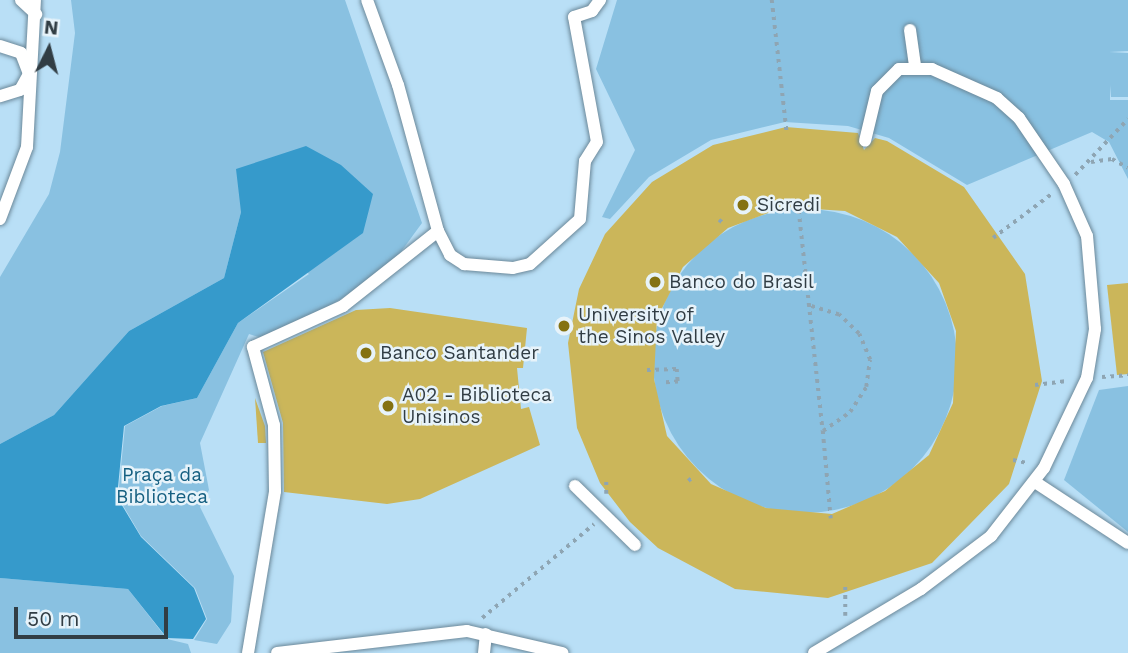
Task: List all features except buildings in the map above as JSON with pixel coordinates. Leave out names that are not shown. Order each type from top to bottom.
[{"type":"lane","points":[[0,219],[27,147],[29,74],[36,7],[22,0]]},
{"type":"lane","points":[[366,0],[398,85],[438,231],[450,255],[464,264],[513,268],[530,264],[580,219],[585,161],[597,142],[574,17],[592,11],[600,0]]},
{"type":"lane","points":[[910,30],[915,65]]},
{"type":"lane","points":[[0,46],[21,53],[29,74]]},
{"type":"lane","points":[[814,653],[921,589],[991,536],[1035,482],[1087,378],[1094,329],[1087,236],[1064,184],[1019,118],[997,99],[915,65],[899,69],[877,91],[865,141]]},
{"type":"lane","points":[[0,96],[20,90],[29,74]]},
{"type":"lane","points":[[248,653],[275,491],[274,425],[253,347],[343,306],[438,231]]},
{"type":"lane","points":[[1035,482],[1128,543]]},
{"type":"lane","points":[[575,486],[635,545]]},
{"type":"lane","points":[[277,653],[467,631],[562,653]]},
{"type":"lane","points":[[484,653],[486,634]]},
{"type":"path","points":[[772,0],[787,133]]},
{"type":"path","points":[[1090,162],[1112,159],[1128,168]]},
{"type":"path","points":[[798,202],[831,519]]},
{"type":"path","points":[[809,306],[839,315],[859,334],[870,360],[866,387],[850,412],[823,431]]},
{"type":"path","points":[[647,370],[677,369],[678,382],[662,383]]},
{"type":"path","points":[[688,481],[693,477]]},
{"type":"path","points":[[467,631],[605,515],[606,480]]},
{"type":"shaded area","name":"University of the Sinos Valley","points":[[0,0],[1128,0],[1128,653],[0,653]]},
{"type":"shaded area","points":[[306,146],[341,165],[373,194],[363,233],[238,323],[197,398],[161,406],[124,426],[117,497],[141,537],[194,588],[206,619],[193,639],[167,638],[128,589],[0,578],[0,444],[54,415],[129,331],[224,278],[241,212],[236,169]]},
{"type":"green space","name":"Praça da Biblioteca","points":[[71,0],[345,0],[422,223],[392,264],[360,287],[297,326],[265,339],[249,334],[200,443],[209,490],[200,507],[234,576],[231,622],[217,644],[194,640],[207,619],[195,588],[141,536],[118,497],[125,426],[162,406],[197,398],[238,323],[309,274],[241,212],[224,278],[129,331],[54,415],[0,444],[0,277],[49,194],[60,152],[75,33]]},
{"type":"green space","points":[[617,0],[1128,0],[1128,51],[1109,52],[1128,53],[1128,97],[1111,97],[1110,85],[1110,100],[1128,100],[1128,179],[1109,142],[1092,132],[967,185],[889,138],[848,126],[785,122],[711,140],[649,177],[610,219],[602,217],[635,150],[596,69]]},
{"type":"green space","points":[[805,209],[835,212],[863,220],[890,234],[913,253],[932,276],[946,303],[954,331],[957,361],[954,391],[946,419],[932,446],[913,469],[890,488],[863,502],[835,510],[805,513],[775,510],[747,502],[720,488],[697,469],[678,446],[664,419],[656,391],[653,361],[656,331],[664,303],[678,276],[697,253],[720,234],[747,220],[775,212]]},
{"type":"green space","points":[[1128,386],[1128,532],[1064,480],[1099,390]]},
{"type":"green space","points":[[0,578],[128,589],[167,639],[188,644],[191,653],[0,653]]},
{"type":"place","name":"Sicredi","points":[[743,205]]},
{"type":"place","name":"Banco do Brasil","points":[[655,282]]},
{"type":"place","name":"University of the Sinos Valley","points":[[564,326]]},
{"type":"place","name":"Banco Santander","points":[[366,353]]},
{"type":"place","name":"A02 - Biblioteca Unisinos","points":[[388,406]]}]
